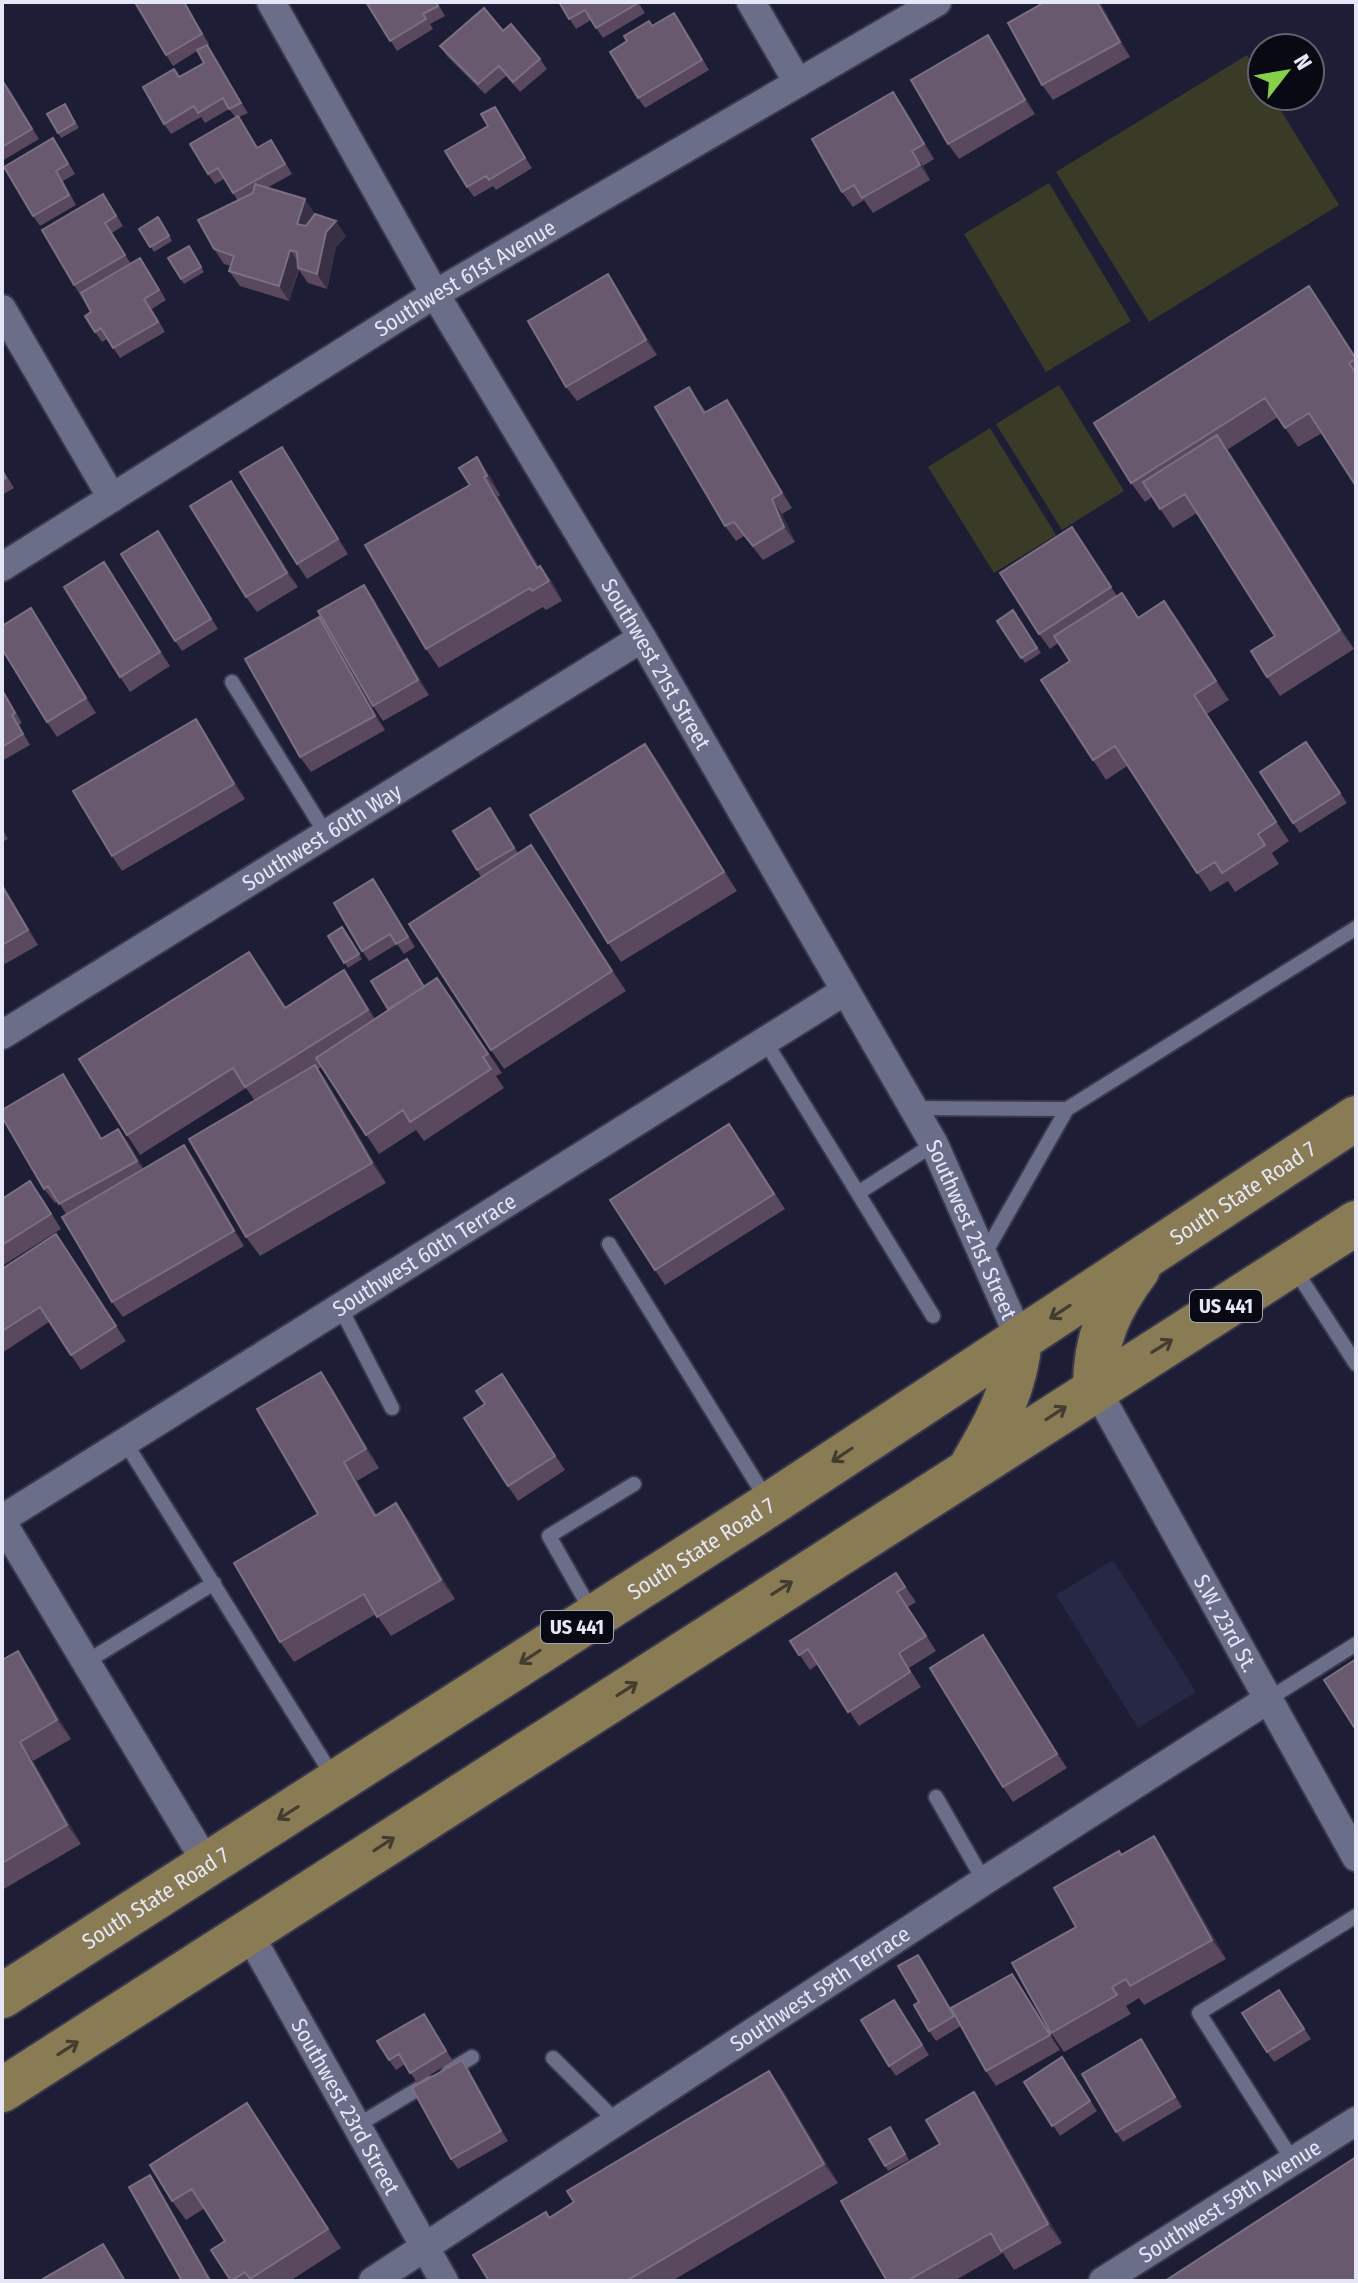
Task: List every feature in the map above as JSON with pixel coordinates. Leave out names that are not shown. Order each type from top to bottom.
[{"type":"main road","name":"South State Road 7","points":[[2,1996],[770,1504],[1356,1118]]},
{"type":"main road","name":"US 441","points":[[2,2090],[1095,1387],[1356,1223]]},
{"type":"main road","points":[[1095,1387],[1095,1357],[1102,1328],[1117,1297],[1148,1254]]},
{"type":"main road","points":[[969,1469],[997,1423],[1008,1395],[1017,1370],[1020,1339]]},
{"type":"street","name":"Southwest 21st Street","points":[[271,2],[435,294],[642,638],[934,1144],[1020,1339]]},
{"type":"street","points":[[751,2],[798,83]]},
{"type":"street","name":"Southwest 61st Avenue","points":[[2,567],[435,294],[937,2]]},
{"type":"street","points":[[2,309],[112,498]]},
{"type":"street","name":"Southwest 60th Way","points":[[2,1035],[642,638]]},
{"type":"street","name":"Southwest 60th Terrace","points":[[2,1521],[845,991]]},
{"type":"street","name":"S.W. 23rd St.","points":[[1095,1387],[1356,1857]]},
{"type":"street","points":[[2,1521],[207,1864]]},
{"type":"street","name":"Southwest 59th Terrace","points":[[373,2281],[984,1881],[1267,1700]]},
{"type":"street","name":"Southwest 23rd Street","points":[[248,1932],[444,2281]]},
{"type":"street","name":"Southwest 59th Avenue","points":[[1103,2281],[1356,2121]]},
{"type":"lane","points":[[232,682],[326,834]]},
{"type":"lane","points":[[983,1255],[1067,1109],[1356,928]]},
{"type":"lane","points":[[765,1041],[933,1316]]},
{"type":"lane","points":[[912,1108],[1067,1109]]},
{"type":"lane","points":[[858,1193],[934,1144]]},
{"type":"lane","points":[[609,1244],[770,1504]]},
{"type":"lane","points":[[1292,1265],[1356,1364]]},
{"type":"lane","points":[[340,1307],[392,1408]]},
{"type":"lane","points":[[125,1442],[337,1782]]},
{"type":"lane","points":[[595,1616],[549,1536],[634,1484]]},
{"type":"lane","points":[[86,1662],[214,1583]]},
{"type":"lane","points":[[1267,1700],[1356,1644]]},
{"type":"lane","points":[[936,1797],[984,1881]]},
{"type":"lane","points":[[1293,2161],[1199,2013],[1356,1916]]},
{"type":"lane","points":[[356,2126],[472,2057]]},
{"type":"lane","points":[[553,2058],[617,2122]]},
{"type":"shaded area","points":[[1113,1560],[1196,1692],[1138,1728],[1056,1595]]},
{"type":"green space","points":[[1246,56],[1246,112],[1282,112],[1339,205],[1149,322],[1056,172]]},
{"type":"green space","points":[[1049,183],[1131,321],[1046,372],[964,234]]},
{"type":"green space","points":[[1059,385],[1124,491],[1062,530],[996,424]]},
{"type":"green space","points":[[990,428],[1056,535],[994,573],[928,467]]},
{"type":"building","points":[[184,2],[202,34],[166,55],[136,4]]},
{"type":"building","points":[[366,2],[436,2],[438,6],[423,14],[426,19],[390,41]]},
{"type":"building","points":[[559,2],[638,3],[596,28],[585,10],[569,19]]},
{"type":"building","points":[[1045,2],[1097,2],[1120,42],[1042,85],[1008,23]]},
{"type":"building","points":[[484,8],[503,31],[511,24],[540,59],[513,82],[499,66],[478,84],[440,46]]},
{"type":"building","points":[[674,13],[702,60],[638,98],[610,52],[627,41],[624,36],[649,21],[652,26]]},
{"type":"building","points":[[988,35],[1025,100],[948,144],[911,80]]},
{"type":"building","points":[[207,45],[241,103],[229,109],[223,98],[198,113],[194,106],[164,124],[143,87],[174,69],[179,77],[204,63],[197,50]]},
{"type":"building","points":[[2,80],[32,129],[2,147]]},
{"type":"building","points":[[893,92],[924,144],[912,151],[920,165],[862,198],[854,185],[842,192],[812,139]]},
{"type":"building","points":[[65,104],[75,123],[58,133],[47,114]]},
{"type":"building","points":[[495,107],[525,158],[489,180],[486,176],[467,187],[445,151],[488,126],[481,114]]},
{"type":"building","points":[[238,116],[257,148],[271,140],[285,164],[233,193],[218,168],[208,174],[190,144]]},
{"type":"building","points":[[53,138],[68,164],[56,171],[69,195],[33,216],[4,167]]},
{"type":"building","points":[[255,184],[305,199],[297,224],[306,226],[315,214],[336,221],[326,232],[317,274],[298,268],[297,252],[290,250],[279,286],[229,271],[234,256],[214,249],[198,220],[253,193]]},
{"type":"building","points":[[103,194],[116,216],[105,223],[125,255],[74,285],[42,230]]},
{"type":"building","points":[[158,217],[169,236],[150,247],[139,229]]},
{"type":"building","points":[[189,246],[201,267],[181,279],[168,258]]},
{"type":"building","points":[[140,258],[159,290],[144,299],[158,322],[113,348],[101,328],[95,332],[85,316],[91,312],[81,293]]},
{"type":"building","points":[[608,274],[646,340],[566,387],[528,321]]},
{"type":"building","points":[[1309,286],[1356,359],[1349,363],[1356,374],[1356,486],[1309,413],[1285,428],[1265,398],[1131,483],[1094,423]]},
{"type":"building","points":[[689,387],[704,413],[727,400],[782,493],[772,499],[784,527],[753,546],[734,522],[725,526],[655,407]]},
{"type":"building","points":[[1217,435],[1340,630],[1267,677],[1251,651],[1275,636],[1185,494],[1160,509],[1143,482]]},
{"type":"building","points":[[282,447],[338,539],[297,564],[240,472]]},
{"type":"building","points":[[477,457],[487,476],[484,477],[537,568],[540,566],[549,581],[532,591],[530,588],[426,649],[365,545],[470,485],[459,468]]},
{"type":"building","points":[[231,481],[287,573],[246,597],[190,506]]},
{"type":"building","points":[[1072,527],[1111,587],[1039,634],[1000,573]]},
{"type":"building","points":[[158,531],[211,619],[175,641],[121,554]]},
{"type":"building","points":[[104,562],[160,652],[120,677],[64,587]]},
{"type":"building","points":[[364,585],[418,680],[373,706],[318,611]]},
{"type":"building","points":[[1122,593],[1138,618],[1164,601],[1216,681],[1194,695],[1276,822],[1258,834],[1265,845],[1222,873],[1215,862],[1197,873],[1115,746],[1093,760],[1041,680],[1070,661],[1054,636]]},
{"type":"building","points":[[31,608],[86,698],[47,722],[2,649],[2,626]]},
{"type":"building","points":[[1013,610],[1037,648],[1021,658],[997,621]]},
{"type":"building","points":[[319,617],[375,716],[300,757],[245,659]]},
{"type":"building","points":[[2,690],[23,734],[2,747]]},
{"type":"building","points":[[196,719],[234,784],[112,856],[73,791]]},
{"type":"building","points":[[1306,742],[1340,793],[1293,823],[1260,772]]},
{"type":"building","points":[[645,744],[724,872],[608,943],[530,815]]},
{"type":"building","points":[[490,808],[514,848],[477,870],[453,831]]},
{"type":"building","points":[[531,845],[612,971],[491,1050],[409,924]]},
{"type":"building","points":[[373,879],[408,937],[396,944],[390,934],[362,951],[334,903]]},
{"type":"building","points":[[2,886],[28,930],[2,945]]},
{"type":"building","points":[[342,927],[359,954],[344,963],[328,936]]},
{"type":"building","points":[[249,952],[285,1008],[344,970],[368,1010],[245,1087],[233,1068],[127,1135],[79,1059]]},
{"type":"building","points":[[407,959],[424,987],[388,1009],[371,981]]},
{"type":"building","points":[[437,978],[488,1054],[483,1057],[491,1069],[410,1122],[403,1110],[366,1135],[316,1058]]},
{"type":"building","points":[[315,1065],[372,1163],[246,1237],[189,1139]]},
{"type":"building","points":[[63,1074],[101,1139],[118,1129],[137,1161],[59,1204],[48,1186],[44,1189],[2,1117],[2,1110]]},
{"type":"building","points":[[729,1124],[774,1194],[655,1270],[610,1200]]},
{"type":"building","points":[[184,1145],[234,1231],[112,1302],[62,1217]]},
{"type":"building","points":[[30,1181],[51,1214],[2,1245],[2,1199]]},
{"type":"building","points":[[56,1234],[116,1326],[71,1355],[40,1307],[2,1331],[2,1269]]},
{"type":"building","points":[[321,1372],[366,1449],[344,1462],[375,1516],[396,1503],[441,1580],[377,1617],[364,1594],[280,1642],[234,1563],[318,1514],[257,1409]]},
{"type":"building","points":[[502,1374],[555,1456],[508,1486],[464,1418],[485,1404],[476,1391]]},
{"type":"building","points":[[896,1573],[905,1587],[897,1592],[926,1636],[899,1653],[910,1672],[848,1712],[808,1649],[799,1655],[790,1641]]},
{"type":"building","points":[[983,1635],[1057,1754],[1003,1787],[930,1668]]},
{"type":"building","points":[[18,1651],[57,1720],[20,1742],[67,1825],[2,1863],[2,1660]]},
{"type":"building","points":[[1356,1659],[1356,1730],[1324,1680]]},
{"type":"building","points":[[1154,1836],[1212,1940],[1130,1986],[1126,1979],[1112,1987],[1117,1995],[1051,2033],[1012,1963],[1076,1927],[1054,1888],[1119,1851],[1121,1855]]},
{"type":"building","points":[[918,1955],[954,2016],[929,2031],[914,2005],[919,2002],[898,1966]]},
{"type":"building","points":[[1012,1974],[1050,2035],[986,2071],[951,2008]]},
{"type":"building","points":[[1279,1990],[1304,2029],[1267,2052],[1242,2013]]},
{"type":"building","points":[[894,2000],[922,2045],[889,2066],[861,2020]]},
{"type":"building","points":[[424,2014],[446,2051],[410,2073],[399,2054],[389,2060],[377,2041]]},
{"type":"building","points":[[1141,2039],[1175,2097],[1116,2132],[1082,2074]]},
{"type":"building","points":[[1062,2057],[1090,2101],[1052,2126],[1024,2082]]},
{"type":"building","points":[[462,2060],[501,2131],[451,2159],[412,2088]]},
{"type":"building","points":[[769,2071],[824,2164],[626,2281],[489,2281],[473,2255],[546,2212],[549,2218],[574,2202],[567,2191]]},
{"type":"building","points":[[974,2092],[1048,2224],[1001,2251],[991,2233],[907,2281],[887,2281],[841,2201],[940,2144],[926,2120]]},
{"type":"building","points":[[247,2103],[328,2229],[250,2279],[245,2272],[231,2281],[211,2250],[225,2241],[192,2189],[172,2201],[150,2165]]},
{"type":"building","points":[[890,2127],[905,2154],[885,2166],[869,2139]]},
{"type":"building","points":[[1356,2157],[1356,2281],[1165,2281]]},
{"type":"building","points":[[150,2175],[210,2281],[182,2281],[129,2187]]},
{"type":"building","points":[[103,2244],[125,2281],[44,2281],[43,2279]]}]
